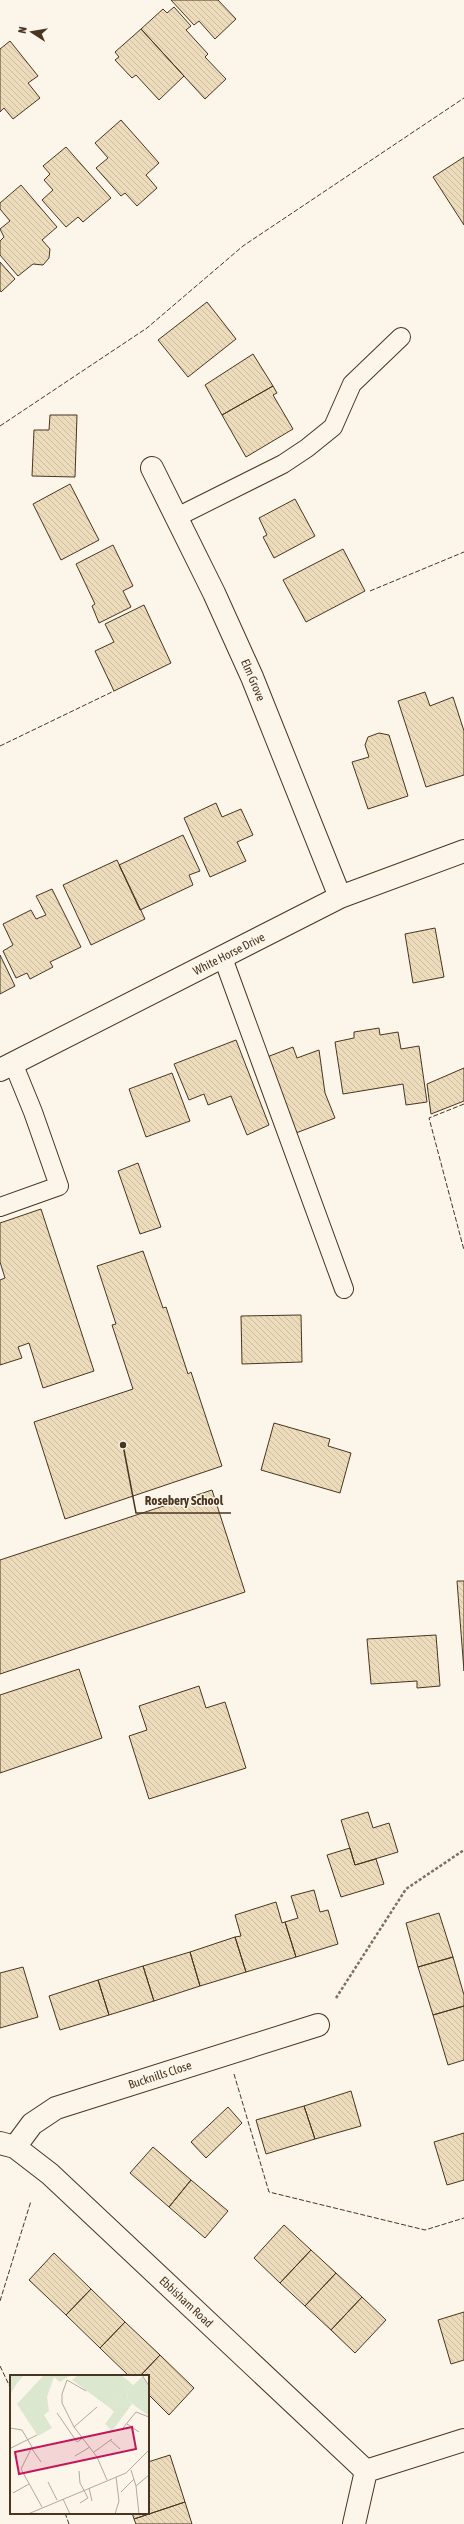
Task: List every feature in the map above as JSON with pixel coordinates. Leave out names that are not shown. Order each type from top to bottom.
[{"type":"street","name":"Elm Grove","points":[[152,468],[214,593],[252,677],[340,897]]},
{"type":"street","name":"White Horse Drive","points":[[6,1067],[223,958],[340,897],[464,851]]},
{"type":"street","name":"Bucknills Close","points":[[7,2145],[32,2124],[56,2108],[318,2025]]},
{"type":"street","name":"Ebbisham Road","points":[[7,2145],[50,2174],[366,2471]]},
{"type":"street","points":[[354,2524],[366,2471],[464,2440]]},
{"type":"lane","points":[[176,518],[284,464],[307,448],[333,426],[352,384],[401,338]]},
{"type":"lane","points":[[223,958],[344,1289]]},
{"type":"lane","points":[[0,1206],[59,1186],[33,1112],[6,1067]]},
{"type":"path","points":[[318,2025],[406,1889],[464,1850]]},
{"type":"building","points":[[171,0],[218,0],[236,19],[215,39],[199,21],[194,25]]},
{"type":"building","points":[[174,7],[191,26],[186,30],[208,54],[205,57],[226,79],[205,99],[141,29],[163,9],[167,13]]},
{"type":"building","points":[[141,29],[184,76],[159,100],[136,75],[132,78],[115,60],[119,57],[115,52]]},
{"type":"building","points":[[10,41],[38,76],[28,83],[40,98],[13,119],[4,108],[0,112],[0,49]]},
{"type":"building","points":[[121,120],[159,163],[146,175],[157,188],[137,206],[125,193],[121,196],[96,168],[108,158],[95,143]]},
{"type":"building","points":[[66,147],[111,198],[83,222],[78,217],[66,227],[42,200],[53,190],[44,180],[50,174],[43,166]]},
{"type":"building","points":[[464,157],[464,225],[433,177]]},
{"type":"building","points":[[21,185],[57,227],[42,240],[50,249],[49,258],[43,265],[33,264],[18,276],[0,255],[0,241],[4,237],[0,229],[10,221],[0,209],[0,203]]},
{"type":"building","points":[[0,262],[15,279],[1,292],[0,290]]},
{"type":"building","points":[[207,302],[236,339],[188,377],[158,340]]},
{"type":"building","points":[[253,354],[273,386],[222,415],[205,385]]},
{"type":"building","points":[[273,386],[277,393],[273,395],[293,429],[246,457],[222,415]]},
{"type":"building","points":[[50,415],[77,415],[75,477],[32,476],[34,430],[49,430]]},
{"type":"building","points":[[70,484],[99,540],[61,560],[33,504]]},
{"type":"building","points":[[295,499],[315,536],[274,558],[263,537],[267,535],[259,518]]},
{"type":"building","points":[[113,545],[133,586],[123,591],[131,607],[99,623],[92,606],[95,604],[76,564]]},
{"type":"building","points":[[343,549],[365,591],[306,622],[283,580]]},
{"type":"building","points":[[144,605],[171,663],[114,691],[95,651],[114,642],[105,624]]},
{"type":"building","points":[[425,692],[430,706],[453,697],[464,731],[464,775],[426,787],[398,701]]},
{"type":"building","points":[[379,733],[389,735],[408,796],[368,809],[352,762],[369,757],[365,745],[368,737]]},
{"type":"building","points":[[216,803],[222,817],[241,809],[253,835],[237,842],[246,861],[210,877],[184,818]]},
{"type":"building","points":[[183,835],[200,871],[189,875],[193,885],[140,910],[119,865]]},
{"type":"building","points":[[117,860],[145,919],[91,945],[63,885]]},
{"type":"building","points":[[52,889],[81,947],[50,962],[53,967],[30,979],[27,973],[16,978],[3,951],[13,945],[3,924],[31,910],[36,919],[46,915],[36,896]]},
{"type":"building","points":[[435,928],[444,977],[413,983],[405,934]]},
{"type":"building","points":[[0,955],[15,986],[0,994]]},
{"type":"building","points":[[379,1028],[380,1035],[398,1032],[401,1049],[419,1046],[427,1102],[406,1105],[403,1084],[343,1094],[335,1042],[354,1038],[354,1032]]},
{"type":"building","points":[[236,1040],[269,1125],[247,1135],[231,1096],[208,1105],[204,1094],[189,1100],[174,1064]]},
{"type":"building","points":[[293,1047],[297,1058],[319,1050],[325,1093],[335,1118],[296,1133],[267,1057]]},
{"type":"building","points":[[464,1068],[464,1101],[431,1114],[427,1084]]},
{"type":"building","points":[[172,1073],[190,1121],[146,1137],[129,1089]]},
{"type":"building","points":[[138,1163],[161,1227],[140,1234],[118,1171]]},
{"type":"building","points":[[41,1209],[94,1371],[43,1388],[29,1343],[18,1347],[22,1358],[0,1365],[0,1280],[5,1278],[0,1262],[0,1223]]},
{"type":"building","points":[[143,1251],[163,1308],[166,1307],[188,1374],[191,1372],[222,1466],[65,1519],[34,1422],[133,1389],[112,1325],[116,1324],[97,1266]]},
{"type":"building","points":[[301,1315],[302,1362],[242,1364],[241,1316]]},
{"type":"building","points":[[274,1423],[330,1439],[328,1446],[351,1453],[340,1493],[261,1470]]},
{"type":"building","points":[[212,1490],[245,1592],[0,1674],[0,1560]]},
{"type":"building","points":[[457,1581],[464,1581],[464,1671]]},
{"type":"building","points":[[436,1635],[440,1686],[417,1688],[417,1681],[371,1684],[367,1639]]},
{"type":"building","points":[[79,1669],[102,1738],[0,1773],[0,1695]]},
{"type":"building","points":[[199,1686],[206,1708],[225,1702],[246,1768],[149,1799],[129,1736],[147,1730],[139,1706]]},
{"type":"building","points":[[368,1812],[373,1828],[389,1823],[398,1852],[355,1865],[341,1820]]},
{"type":"building","points":[[350,1848],[355,1865],[376,1859],[384,1884],[341,1897],[327,1855]]},
{"type":"building","points":[[314,1890],[320,1912],[328,1910],[338,1944],[296,1957],[285,1922],[298,1918],[291,1896]]},
{"type":"building","points":[[276,1902],[282,1923],[285,1922],[296,1957],[246,1972],[235,1937],[241,1936],[235,1915]]},
{"type":"building","points":[[439,1913],[453,1957],[418,1967],[406,1923]]},
{"type":"building","points":[[235,1937],[246,1972],[200,1986],[190,1952]]},
{"type":"building","points":[[190,1952],[200,1986],[154,2001],[143,1966]]},
{"type":"building","points":[[453,1957],[464,1995],[464,2006],[433,2015],[418,1967]]},
{"type":"building","points":[[143,1966],[154,2001],[109,2015],[98,1980]]},
{"type":"building","points":[[23,1967],[38,2017],[0,2028],[0,1973]]},
{"type":"building","points":[[98,1980],[109,2015],[60,2030],[49,1996]]},
{"type":"building","points":[[464,2006],[464,2060],[448,2065],[433,2015]]},
{"type":"building","points":[[351,2091],[361,2126],[315,2139],[304,2106]]},
{"type":"building","points":[[304,2106],[315,2139],[266,2154],[256,2120]]},
{"type":"building","points":[[228,2107],[242,2123],[206,2158],[191,2142]]},
{"type":"building","points":[[464,2133],[464,2180],[447,2185],[434,2142]]},
{"type":"building","points":[[153,2147],[191,2180],[169,2207],[130,2173]]},
{"type":"building","points":[[191,2180],[228,2211],[205,2238],[169,2207]]},
{"type":"building","points":[[284,2225],[311,2250],[280,2283],[254,2258]]},
{"type":"building","points":[[311,2250],[336,2273],[305,2306],[280,2283]]},
{"type":"building","points":[[54,2253],[91,2289],[66,2315],[29,2280]]},
{"type":"building","points":[[336,2273],[362,2297],[331,2330],[305,2306]]},
{"type":"building","points":[[91,2289],[125,2322],[100,2348],[66,2315]]},
{"type":"building","points":[[362,2297],[386,2320],[355,2353],[331,2330]]},
{"type":"building","points":[[464,2312],[464,2360],[451,2364],[438,2320]]},
{"type":"building","points":[[125,2322],[160,2355],[141,2375],[128,2375],[100,2348]]},
{"type":"building","points":[[160,2355],[194,2388],[169,2415],[149,2395],[149,2375],[141,2375]]},
{"type":"building","points":[[170,2455],[185,2502],[149,2514],[149,2462]]},
{"type":"building","points":[[185,2502],[192,2524],[136,2524],[134,2519]]},
{"type":"building","points":[[132,2514],[149,2514],[134,2519]]},
{"type":"fence","points":[[0,426],[147,328],[243,246],[464,98]]},
{"type":"fence","points":[[370,591],[464,552]]},
{"type":"fence","points":[[0,746],[114,691]]},
{"type":"fence","points":[[464,1104],[429,1118],[464,1250]]},
{"type":"fence","points":[[234,2074],[269,2192],[425,2230],[464,2218]]},
{"type":"fence","points":[[0,2301],[31,2201]]},
{"type":"fence","points":[[0,2366],[10,2387]]},
{"type":"fence","points":[[65,2514],[69,2524]]},
{"type":"place","name":"Rosebery School","points":[[123,1445]]}]
